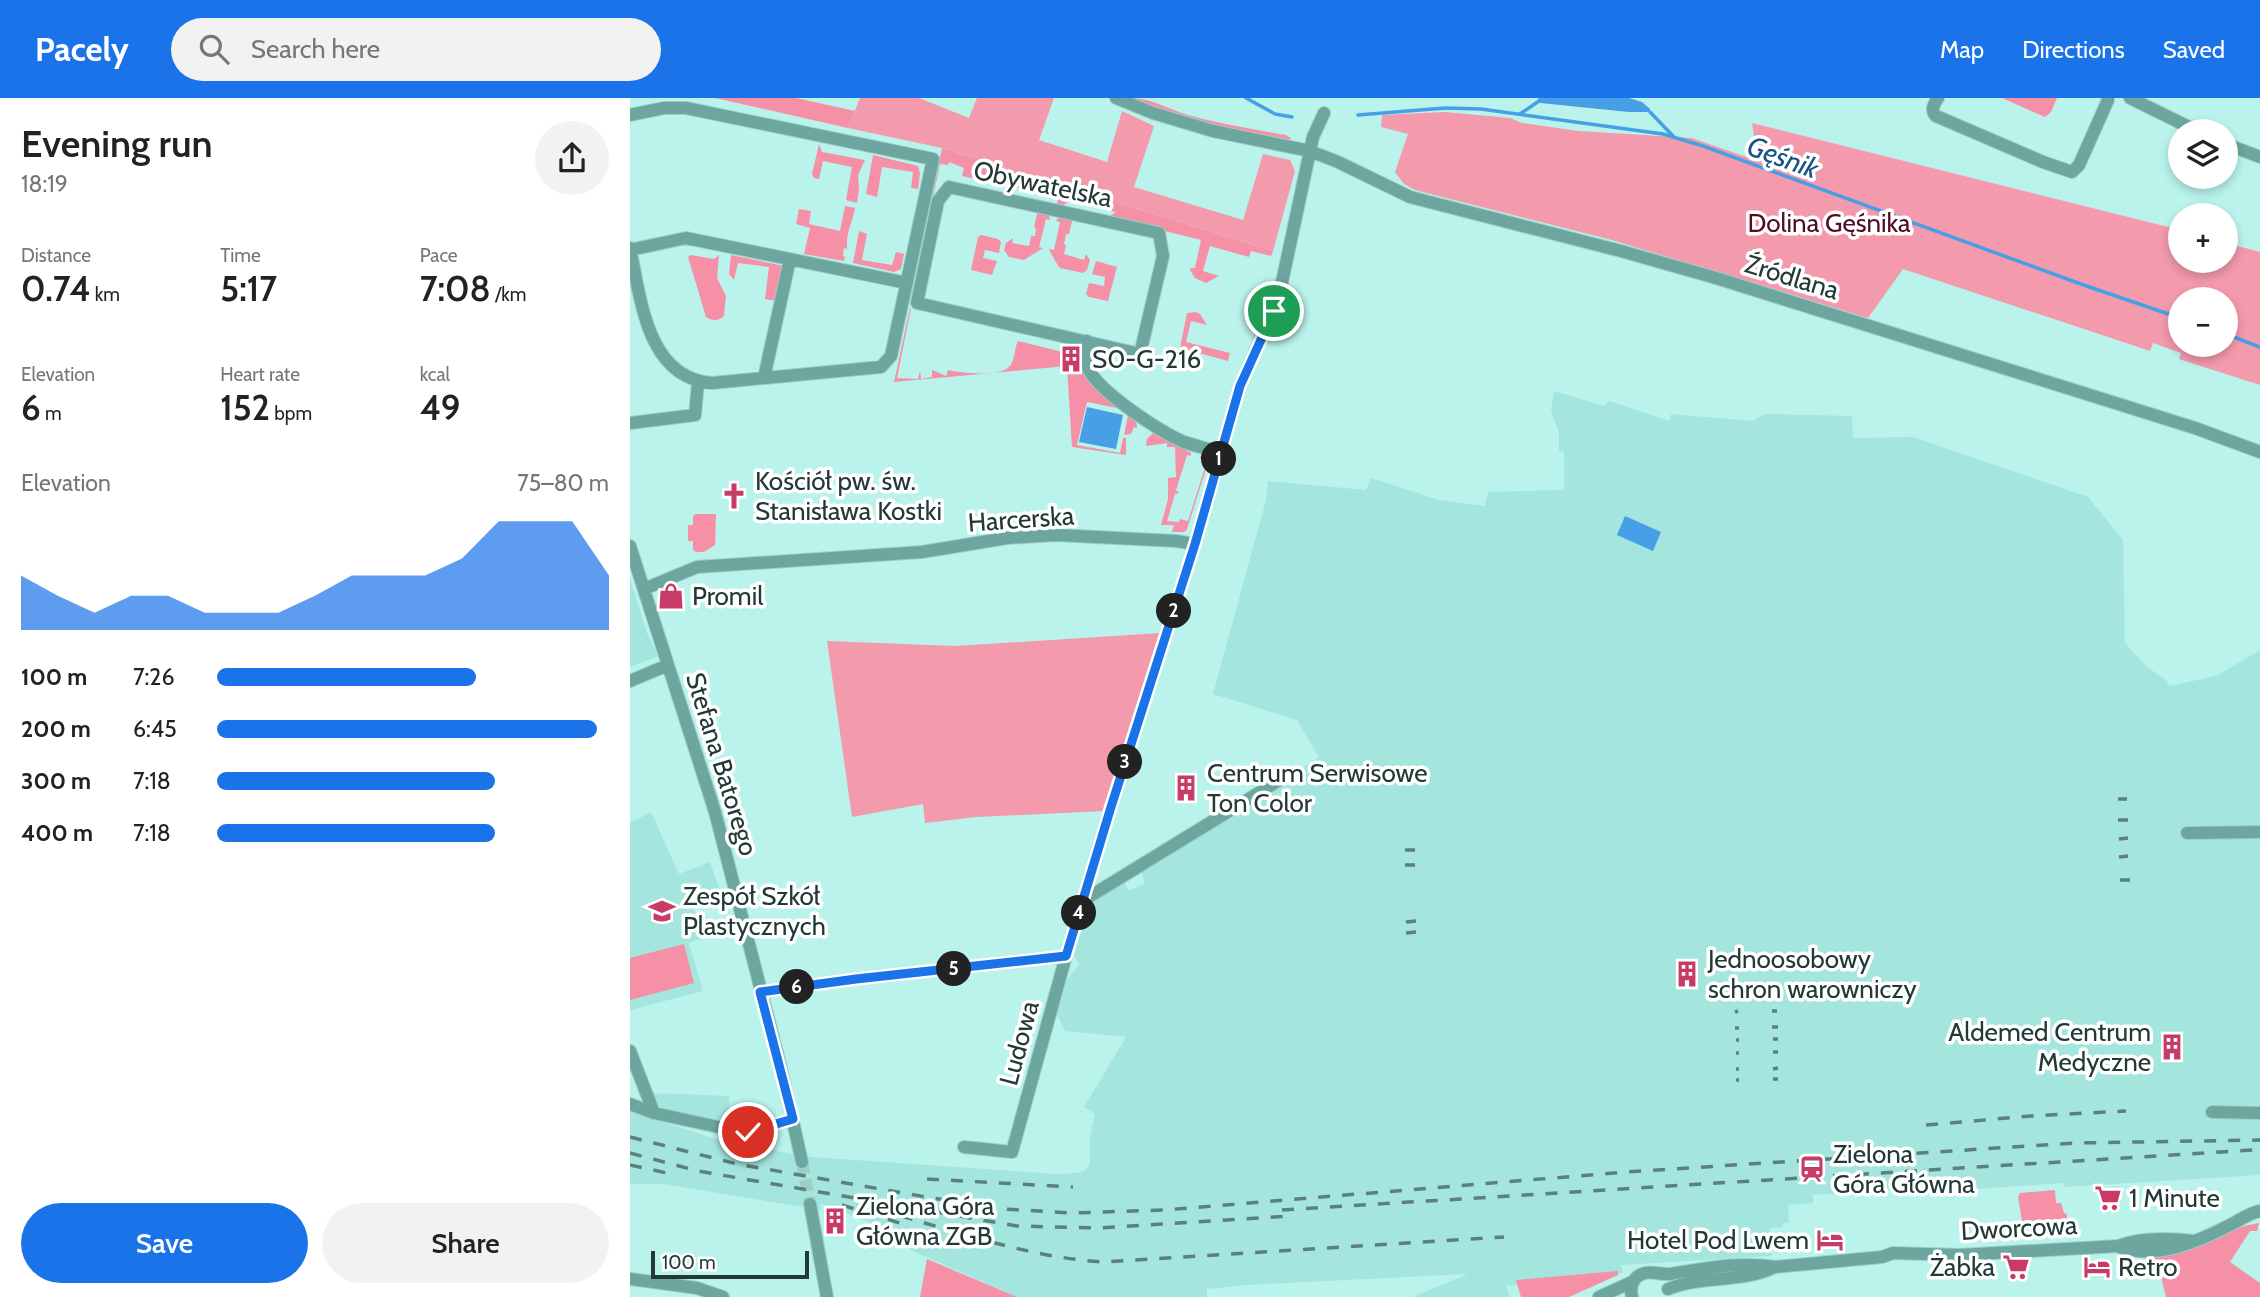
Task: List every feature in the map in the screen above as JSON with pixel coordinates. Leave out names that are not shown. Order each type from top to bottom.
[{"type":"street","name":"Źródlana","points":[[1116,98],[1153,113],[1213,131],[1310,151],[1410,197],[1634,254],[1739,285],[2195,428],[2260,452]]},
{"type":"street","points":[[1938,98],[1933,107],[1936,116],[2072,172],[2079,165],[2108,100]]},
{"type":"street","points":[[2130,98],[2173,119]]},
{"type":"street","points":[[630,115],[664,108],[686,108],[933,159],[908,283],[891,356],[881,367],[712,383],[698,382],[670,366],[655,345],[639,292],[630,249],[687,238],[908,283]]},
{"type":"street","points":[[1310,151],[1324,113]]},
{"type":"street","points":[[2238,149],[2260,157]]},
{"type":"street","name":"Ludowa","points":[[964,1147],[1013,1152],[1066,956],[1195,544],[1240,386],[1279,296],[1310,151]]},
{"type":"street","name":"Obywatelska","points":[[949,187],[1159,233],[1163,256],[1140,354],[1087,341],[917,303],[939,201],[949,187]]},
{"type":"street","points":[[764,378],[790,259]]},
{"type":"street","points":[[1087,341],[1085,355],[1088,366],[1099,384],[1112,396],[1175,437],[1221,453]]},
{"type":"street","points":[[630,423],[695,415],[698,382]]},
{"type":"street","name":"Harcerska","points":[[644,589],[697,567],[922,552],[1007,538],[1056,535],[1195,544]]},
{"type":"street","name":"Stefana Batorego","points":[[630,546],[715,812],[802,1162]]},
{"type":"street","points":[[630,681],[668,665]]},
{"type":"street","points":[[1084,900],[1278,781]]},
{"type":"street","points":[[2187,833],[2260,831]]},
{"type":"street","points":[[760,992],[1066,956]]},
{"type":"street","points":[[630,1051],[654,1113]]},
{"type":"street","points":[[630,1104],[654,1113],[737,1131],[748,1132],[793,1119]]},
{"type":"street","points":[[2212,1112],[2260,1112]]},
{"type":"street","points":[[810,1205],[827,1297]]},
{"type":"street","name":"Dworcowa","points":[[1633,1281],[1646,1272],[1658,1274],[1758,1264],[1775,1267],[1893,1254],[2118,1246],[2129,1250],[2179,1248],[2260,1211]]},
{"type":"street","name":"Dworcowa","points":[[2240,1220],[2260,1220]]},
{"type":"street","name":"Dworcowa","points":[[1667,1293],[1704,1279],[1761,1274],[1775,1267]]},
{"type":"street","points":[[1658,1274],[1663,1278],[1667,1293]]},
{"type":"street","points":[[630,1279],[696,1288],[723,1297]]},
{"type":"street","points":[[1599,1297],[1633,1281]]},
{"type":"street","points":[[1632,1297],[1633,1281]]},
{"type":"shaded area","points":[[715,98],[796,98],[855,111],[848,128]]},
{"type":"shaded area","points":[[1130,98],[1138,98],[1212,121],[1286,135],[1292,139],[1270,139],[1218,127]]},
{"type":"shaded area","points":[[2002,98],[2057,98],[2051,112],[2045,117]]},
{"type":"shaded area","points":[[819,144],[822,152],[865,160],[858,175],[857,203],[846,200],[852,167],[823,161],[819,179],[814,178],[812,174]]},
{"type":"shaded area","points":[[942,148],[1273,251],[1271,256],[1251,251],[1249,257],[1210,246],[1203,271],[1219,276],[1206,283],[1195,278],[1190,270],[1195,268],[1201,240],[1108,217],[1116,212],[1069,201],[1061,207],[1056,206],[1059,197],[962,176],[964,168],[949,162],[948,165],[940,164],[913,294]]},
{"type":"shaded area","points":[[873,155],[918,166],[918,189],[911,188],[913,172],[882,167],[877,197],[866,194]]},
{"type":"shaded area","points":[[845,206],[855,208],[848,232],[847,249],[844,248],[844,261],[804,254],[810,228],[796,224],[799,209],[811,211],[809,224],[840,231]]},
{"type":"shaded area","points":[[1038,210],[1048,213],[1050,220],[1046,219],[1039,247],[1043,248],[1024,260],[1009,257],[1004,250],[1006,243],[1013,238],[1012,243],[1029,246],[1031,236],[1035,236]]},
{"type":"shaded area","points":[[1059,217],[1073,217],[1069,234],[1066,234],[1064,254],[1084,260],[1086,254],[1090,260],[1083,273],[1060,268],[1049,249],[1054,250],[1060,222],[1056,221]]},
{"type":"shaded area","points":[[859,231],[867,234],[862,260],[892,265],[896,252],[904,254],[901,269],[894,272],[853,263]]},
{"type":"shaded area","points":[[981,235],[1001,242],[999,253],[985,250],[983,258],[997,261],[992,275],[971,270],[978,237]]},
{"type":"shaded area","points":[[691,255],[714,259],[719,255],[717,278],[726,296],[724,316],[720,319],[706,317],[688,257]]},
{"type":"shaded area","points":[[731,255],[784,266],[777,301],[765,299],[769,267],[738,263],[734,280],[729,274]]},
{"type":"shaded area","points":[[1096,261],[1117,267],[1108,301],[1086,294],[1089,283],[1104,286],[1105,277],[1092,274]]},
{"type":"shaded area","points":[[910,308],[897,378],[918,379],[920,371],[921,379],[932,377],[932,370],[946,376],[948,370],[979,373],[1004,370],[1012,362],[1018,341],[1079,356],[1094,386],[1108,400],[1136,419],[1137,428],[1134,427],[1131,434],[1124,435],[1128,415],[1117,408],[1087,402],[1077,445],[1120,453],[1123,438],[1126,438],[1126,455],[1072,447],[1067,366],[894,382]]},
{"type":"shaded area","points":[[1196,312],[1207,325],[1191,321],[1186,342],[1230,353],[1228,361],[1180,348],[1187,313]]},
{"type":"shaded area","points":[[1554,391],[1604,406],[1609,401],[1669,421],[1671,414],[1753,421],[1765,414],[1852,416],[1853,438],[1913,437],[2088,497],[2123,540],[2125,643],[2146,666],[2167,681],[2169,686],[2216,676],[2260,650],[2260,1175],[2064,1187],[2063,1183],[1961,1190],[1960,1187],[1813,1195],[1813,1203],[1788,1205],[1789,1223],[1783,1223],[1783,1227],[1770,1228],[1772,1256],[1621,1265],[1623,1273],[1506,1286],[1510,1297],[1413,1297],[1468,1274],[1247,1285],[1207,1289],[1207,1297],[1017,1297],[904,1247],[907,1237],[820,1203],[821,1211],[663,1184],[630,1184],[630,1111],[725,1142],[811,1157],[1056,1174],[1084,1171],[1090,1164],[1090,1137],[1095,1114],[1084,1107],[1126,1037],[1065,1031],[1057,1014],[1068,978],[1079,965],[1074,955],[1089,907],[1123,879],[1128,891],[1145,884],[1141,870],[1319,757],[1297,720],[1213,694],[1266,500],[1268,481],[1366,490],[1371,478],[1439,500],[1485,506],[1488,492],[1564,490],[1564,452],[1559,451],[1559,433],[1551,410]]},
{"type":"shaded area","points":[[1154,432],[1191,453],[1191,456],[1187,455],[1176,490],[1179,493],[1175,494],[1167,521],[1188,521],[1207,461],[1199,458],[1203,454],[1210,456],[1187,529],[1184,532],[1172,532],[1174,525],[1161,525],[1168,499],[1168,478],[1176,477],[1175,447],[1167,447],[1167,443],[1146,446],[1147,439]]},
{"type":"shaded area","points":[[716,514],[715,545],[704,552],[693,550],[693,541],[688,541],[688,525],[693,525],[693,516]]},
{"type":"shaded area","points":[[630,579],[647,633],[658,656],[630,667]]},
{"type":"shaded area","name":"Zespół Szkół Plastycznych","points":[[651,812],[679,874],[710,862],[722,897],[727,903],[713,907],[711,903],[694,908],[702,938],[689,943],[703,991],[630,1010],[630,823]]},
{"type":"shaded area","points":[[684,944],[694,983],[630,1000],[630,958]]},
{"type":"shaded area","points":[[650,1093],[729,1096],[730,1127],[660,1108]]},
{"type":"shaded area","points":[[2055,1190],[2056,1203],[2061,1203],[2064,1213],[2067,1214],[2067,1221],[2022,1221],[2018,1197],[2020,1193]]},
{"type":"shaded area","points":[[2259,1223],[2257,1231],[2250,1231],[2230,1262],[2260,1283],[2260,1297],[2166,1297],[2159,1269],[2153,1264],[2153,1256],[2186,1250],[2244,1226]]},
{"type":"shaded area","points":[[927,1259],[1017,1297],[920,1297]]},
{"type":"shaded area","points":[[1618,1271],[1618,1275],[1569,1297],[1521,1297],[1516,1280]]},
{"type":"green space","points":[[860,98],[919,98],[969,118],[977,98],[1054,98],[1039,140],[1107,162],[1122,111],[1154,126],[1134,187],[1243,220],[1263,154],[1290,160],[1295,171],[1273,251],[942,148],[848,128]]},
{"type":"green space","name":"Dolina Gęśnika","points":[[1445,112],[1510,118],[1522,123],[1579,131],[1692,138],[1758,161],[1752,123],[2168,227],[2168,273],[2238,273],[2238,246],[2260,252],[2260,385],[2179,359],[2238,357],[2238,287],[2168,287],[2168,348],[2153,343],[2150,351],[1903,269],[1868,318],[1612,240],[1415,190],[1404,184],[1395,172],[1408,134],[1381,127],[1382,115]]},
{"type":"green space","points":[[1160,633],[1104,811],[976,817],[925,823],[923,804],[852,817],[827,641],[955,646]]},
{"type":"water","points":[[1538,98],[1629,98],[1642,102],[1650,112],[1540,103]]},
{"type":"water","points":[[1087,407],[1123,415],[1116,449],[1079,442]]},
{"type":"water","points":[[1625,516],[1661,532],[1653,551],[1617,535]]},
{"type":"waterway","name":"Gęśnik","points":[[1246,98],[1275,114],[1292,117]]},
{"type":"waterway","points":[[1520,114],[1539,101]]},
{"type":"waterway","name":"Gęśnik","points":[[1358,115],[1445,108],[1481,109],[1663,134],[1703,146],[2168,314]]},
{"type":"waterway","points":[[1650,112],[1673,136]]},
{"type":"waterway","name":"Gęśnik","points":[[2238,339],[2260,347]]},
{"type":"tunnel","points":[[802,1162],[810,1204]]},
{"type":"railway","points":[[2118,799],[2127,799]]},
{"type":"railway","points":[[2118,820],[2128,820]]},
{"type":"railway","points":[[2119,839],[2128,838]]},
{"type":"railway","points":[[1405,850],[1415,850]]},
{"type":"railway","points":[[2119,857],[2128,856]]},
{"type":"railway","points":[[1405,865],[1415,865]]},
{"type":"railway","points":[[2120,880],[2130,880]]},
{"type":"railway","points":[[1406,922],[1416,921]]},
{"type":"railway","points":[[1406,933],[1416,932]]},
{"type":"railway","points":[[1772,1011],[1777,1011]]},
{"type":"railway","points":[[1772,1027],[1778,1027]]},
{"type":"railway","points":[[1773,1039],[1778,1039]]},
{"type":"railway","points":[[1773,1052],[1778,1052]]},
{"type":"railway","points":[[1773,1069],[1778,1068]]},
{"type":"railway","points":[[1773,1079],[1778,1079]]},
{"type":"railway","points":[[1926,1125],[2126,1111]]},
{"type":"railway","points":[[630,1137],[737,1164],[926,1197],[1003,1209],[1072,1213],[1164,1210],[1626,1172],[2075,1143],[2260,1140]]},
{"type":"railway","points":[[1282,1210],[2253,1150]]},
{"type":"railway","points":[[630,1153],[698,1171],[1017,1226],[1098,1228],[1292,1216]]},
{"type":"railway","points":[[630,1165],[667,1173]]},
{"type":"railway","points":[[927,1179],[1073,1187]]},
{"type":"railway","points":[[842,1205],[909,1226]]},
{"type":"railway","points":[[901,1216],[1027,1251],[1104,1262],[1504,1237]]},
{"type":"place","name":"S0-G-216","points":[[1071,359]]},
{"type":"place","name":"Kościół pw. św. Stanisława Kostki","points":[[734,496]]},
{"type":"place","name":"Promil","points":[[671,596]]},
{"type":"place","name":"Centrum Serwisowe Ton Color","points":[[1186,788]]},
{"type":"place","name":"Zespół Szkół Plastycznych","points":[[662,911]]},
{"type":"place","name":"Jednoosobowy schron warowniczy","points":[[1687,974]]},
{"type":"place","name":"Aldemed Centrum Medyczne","points":[[2172,1047]]},
{"type":"place","name":"Zielona Góra Główna","points":[[1812,1169]]},
{"type":"place","name":"1 Minute","points":[[2108,1198]]},
{"type":"place","name":"Zielona Góra Główna ZGB","points":[[835,1221]]},
{"type":"place","name":"Hotel Pod Lwem","points":[[1830,1240]]},
{"type":"place","name":"Żabka","points":[[2016,1267]]},
{"type":"place","name":"Retro","points":[[2097,1267]]},
{"type":"route","points":[[748,1132],[793,1119],[760,992],[1066,956],[1195,544],[1240,386],[1274,311]]}]
